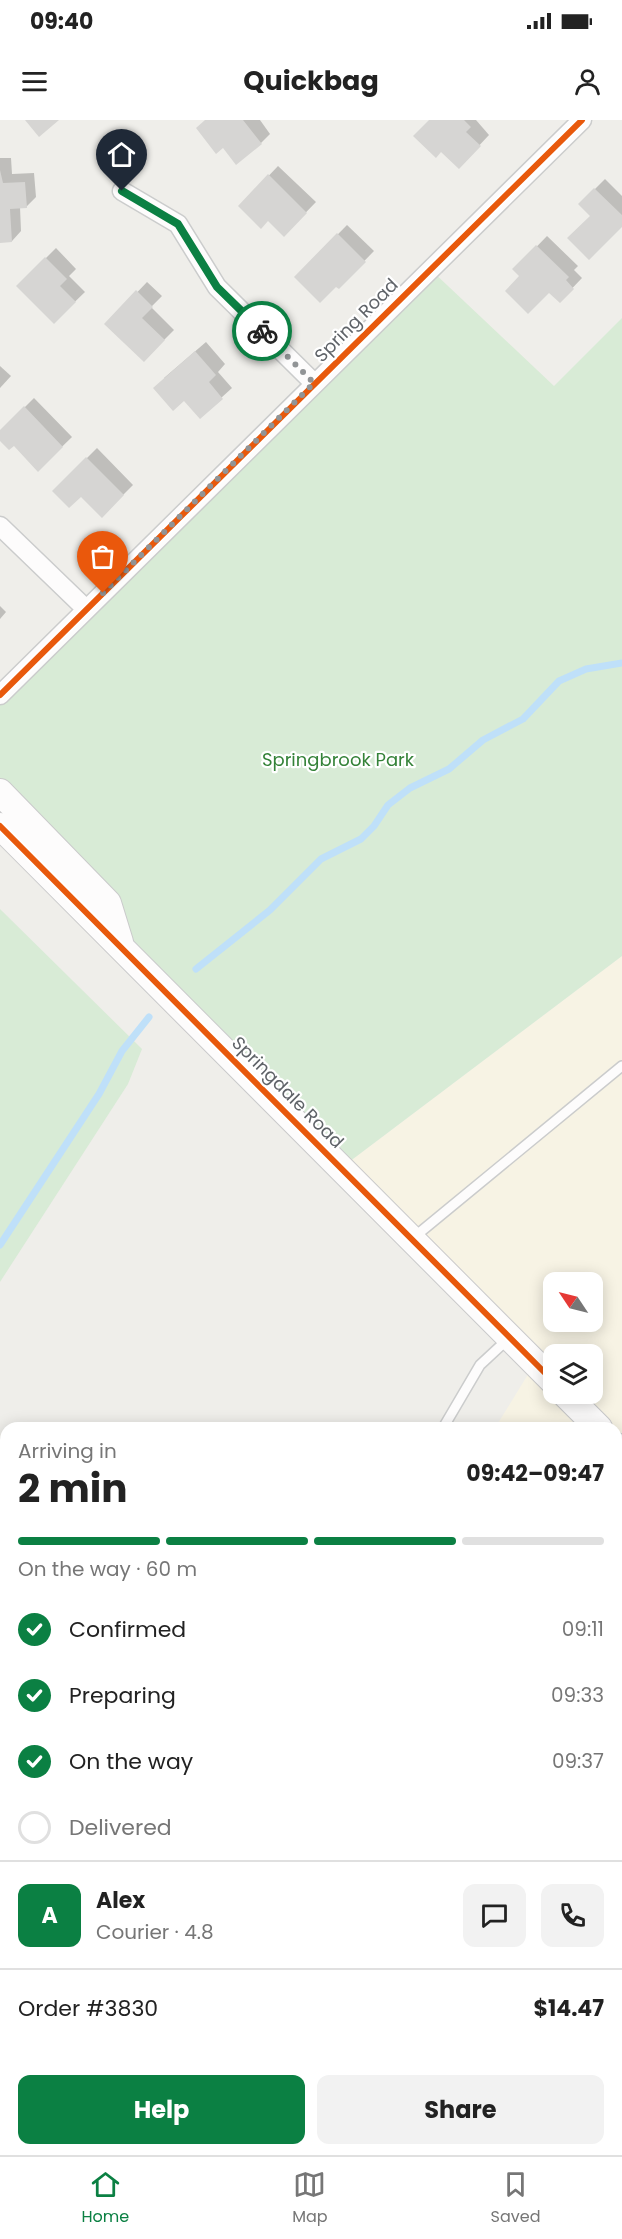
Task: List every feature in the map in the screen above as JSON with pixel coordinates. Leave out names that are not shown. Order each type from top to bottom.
[{"type":"main road","points":[[0,792],[108,903],[121,945]]},
{"type":"main road","name":"Springdale Road","points":[[0,826],[543,1371]]},
{"type":"main road","points":[[575,1404],[593,1422]]},
{"type":"street","name":"Spring Road","points":[[0,695],[572,123]]},
{"type":"street","points":[[122,191],[178,224],[217,287],[314,383]]},
{"type":"street","points":[[0,526],[86,609]]},
{"type":"lane","points":[[412,1239],[622,1066]]},
{"type":"lane","points":[[447,1422],[480,1365],[510,1337]]},
{"type":"shaded area","points":[[622,956],[622,1422],[499,1422],[535,1363],[341,1168]]},
{"type":"green space","name":"Springbrook Park","points":[[430,269],[554,386],[622,318],[622,956],[341,1168],[0,826],[0,695]]},
{"type":"green space","points":[[0,909],[142,1049],[128,1084],[0,1282]]},
{"type":"building","points":[[25,120],[59,120],[39,137]]},
{"type":"building","points":[[205,120],[243,120],[262,144],[236,165],[223,148],[216,154],[196,128]]},
{"type":"building","points":[[429,120],[464,120],[471,127],[466,132],[481,146],[459,169],[441,152],[436,158],[413,136]]},
{"type":"building","points":[[0,170],[3,183],[25,182],[27,208],[10,209],[12,242],[0,243]]},
{"type":"building","points":[[268,174],[307,213],[284,237],[268,221],[261,229],[238,206]]},
{"type":"building","points":[[594,188],[622,215],[622,227],[589,260],[567,238],[590,216],[578,204]]},
{"type":"building","points":[[337,233],[366,262],[339,289],[336,287],[320,303],[294,277]]},
{"type":"building","points":[[536,245],[569,277],[566,280],[574,289],[560,303],[549,293],[528,314],[505,291],[519,276],[512,269]]},
{"type":"building","points":[[45,257],[67,279],[60,286],[76,302],[54,324],[16,286]]},
{"type":"building","points":[[136,290],[153,307],[142,318],[165,340],[144,362],[104,324]]},
{"type":"building","points":[[195,351],[216,375],[209,382],[223,399],[200,419],[184,401],[173,411],[153,388]]},
{"type":"building","points":[[24,406],[63,447],[38,472],[14,446],[9,450],[0,441],[0,430]]},
{"type":"building","points":[[86,457],[124,495],[102,518],[81,497],[69,508],[52,491]]},
{"type":"waterway","points":[[196,969],[270,910],[321,859],[361,839],[374,826],[388,805],[410,788],[449,769],[483,740],[523,719],[559,681],[586,669],[622,663]]},
{"type":"waterway","points":[[0,1245],[99,1094],[122,1051],[149,1017]]},
{"type":"cycle path","points":[[0,695],[582,120]]},
{"type":"cycle path","points":[[0,826],[543,1371]]},
{"type":"way so far","points":[[103,593],[314,383],[262,331]]},
{"type":"route","points":[[122,191],[178,224],[217,287],[262,331]]}]
